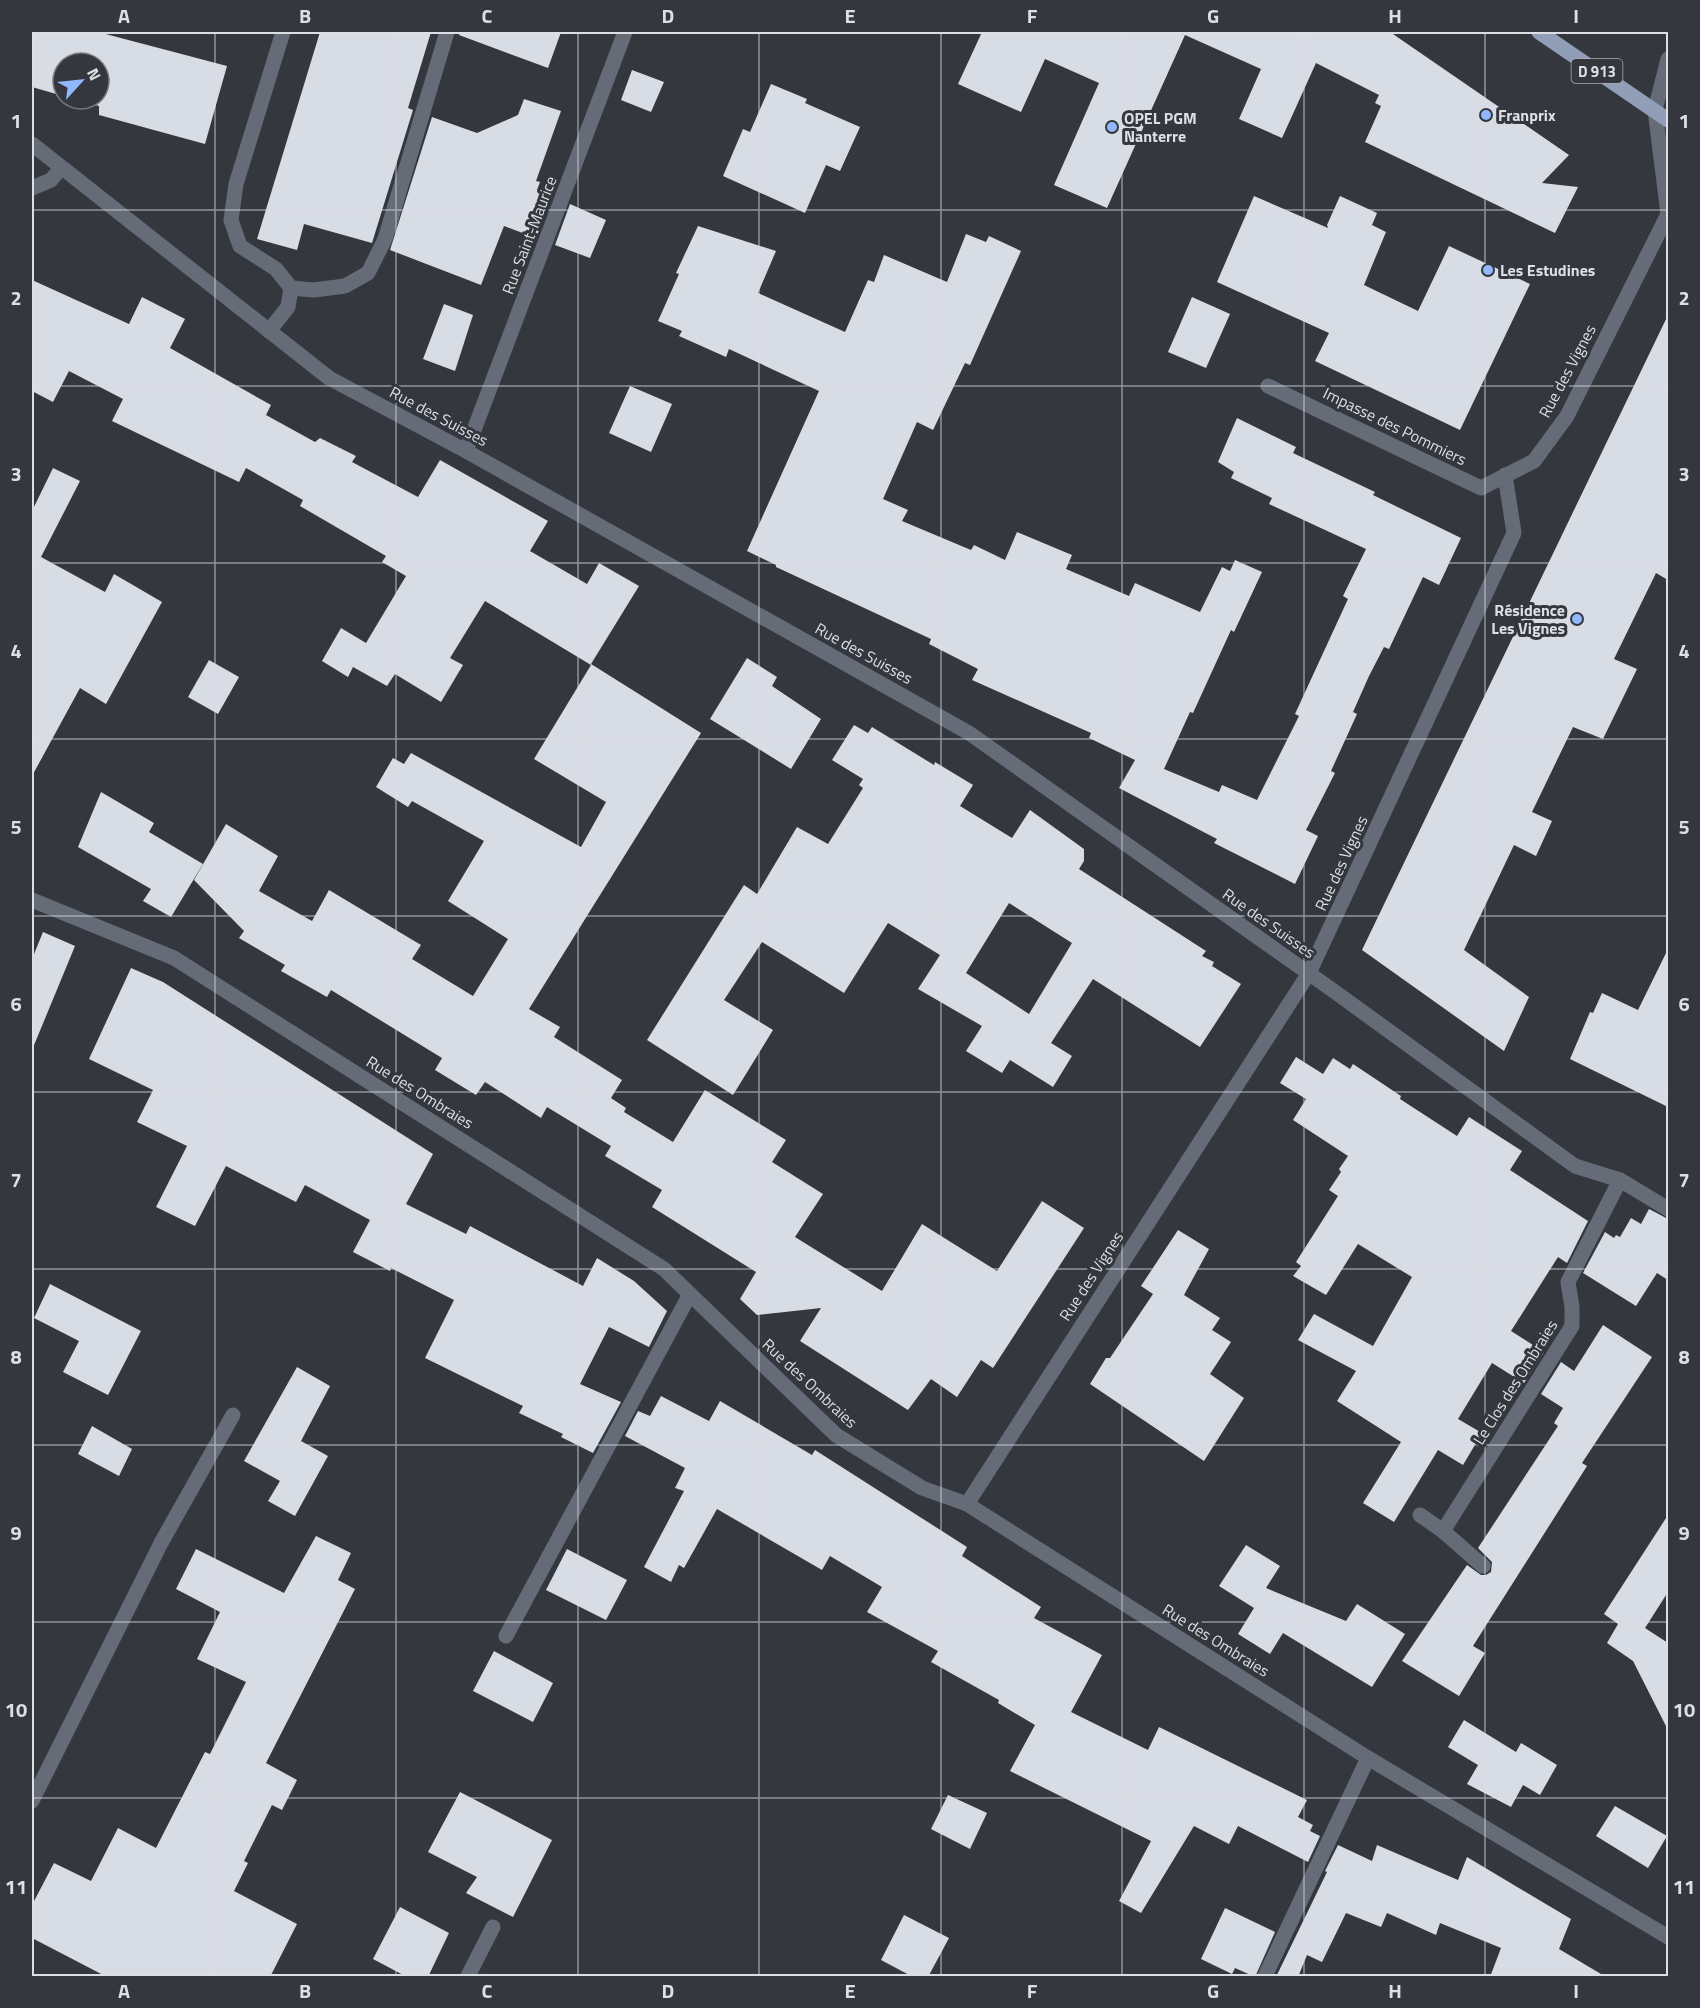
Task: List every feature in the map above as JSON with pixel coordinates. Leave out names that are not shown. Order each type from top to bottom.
[{"type":"main road","name":"D 913","points":[[1539,32],[1668,120]]},
{"type":"street","points":[[283,32],[236,184],[231,220],[240,246],[276,269],[291,288],[314,290],[345,286],[368,273],[385,239],[447,32]]},
{"type":"street","name":"Rue Saint-Maurice","points":[[466,451],[625,32]]},
{"type":"street","points":[[1655,110],[1668,59]]},
{"type":"street","name":"Rue des Vignes","points":[[968,1504],[1309,973],[1514,534],[1505,475],[1534,461],[1567,416],[1668,214],[1655,110]]},
{"type":"street","name":"Rue des Suisses","points":[[32,144],[329,378],[466,451],[969,733],[1309,973],[1575,1166],[1620,1180],[1668,1209]]},
{"type":"street","points":[[32,188],[51,180],[61,168]]},
{"type":"street","points":[[269,331],[288,307],[291,288]]},
{"type":"street","name":"Impasse des Pommiers","points":[[1268,386],[1481,488],[1505,475]]},
{"type":"street","name":"Rue des Ombraies","points":[[32,900],[174,958],[664,1269],[836,1435],[922,1488],[968,1504],[1368,1758],[1668,1937]]},
{"type":"street","name":"Le Clos des Ombraies","points":[[1443,1531],[1572,1326],[1568,1282],[1620,1180]]},
{"type":"street","points":[[506,1636],[690,1294]]},
{"type":"street","points":[[32,1801],[161,1543],[234,1415]]},
{"type":"street","points":[[1420,1515],[1443,1531],[1483,1566]]},
{"type":"street","points":[[1265,1977],[1368,1758]]},
{"type":"street","points":[[468,1977],[492,1928]]},
{"type":"building","points":[[32,32],[98,32],[227,66],[205,144],[99,115],[99,111],[111,111],[111,51],[51,51],[51,93],[32,87]]},
{"type":"building","points":[[320,32],[431,32],[408,108],[413,110],[372,243],[304,224],[297,250],[257,239]]},
{"type":"building","points":[[460,32],[561,32],[548,68],[459,35]]},
{"type":"building","points":[[982,32],[1390,32],[1569,155],[1542,183],[1578,187],[1555,233],[1365,142],[1381,106],[1375,103],[1379,95],[1316,63],[1282,138],[1239,119],[1261,69],[1185,35],[1107,208],[1054,185],[1099,83],[1045,59],[1021,112],[958,84]]},
{"type":"building","points":[[632,70],[664,82],[651,112],[621,100]]},
{"type":"building","points":[[771,84],[807,99],[805,103],[860,127],[840,171],[826,165],[805,213],[723,176],[743,129],[750,132]]},
{"type":"building","points":[[524,99],[561,111],[536,181],[540,182],[537,190],[552,197],[536,238],[504,226],[481,285],[390,250],[432,117],[477,133],[518,115]]},
{"type":"building","points":[[1254,196],[1328,228],[1327,225],[1340,196],[1377,213],[1372,225],[1386,232],[1364,285],[1418,311],[1449,246],[1530,284],[1460,430],[1315,361],[1329,333],[1217,282]]},
{"type":"building","points":[[570,204],[606,220],[590,258],[555,245]]},
{"type":"building","points":[[698,226],[776,251],[758,293],[845,332],[868,280],[874,282],[884,255],[947,282],[966,234],[986,242],[989,236],[1021,251],[970,365],[965,363],[933,430],[917,422],[883,499],[908,510],[902,521],[971,550],[974,545],[1005,560],[1017,532],[1072,555],[1066,569],[1129,596],[1135,583],[1200,612],[1222,567],[1230,571],[1235,560],[1262,572],[1234,632],[1231,630],[1193,713],[1190,712],[1164,769],[1219,792],[1222,785],[1257,800],[1299,716],[1295,714],[1348,599],[1343,596],[1366,549],[1269,504],[1272,498],[1231,478],[1234,472],[1218,462],[1237,418],[1296,447],[1293,453],[1375,492],[1373,495],[1461,538],[1439,585],[1423,577],[1389,649],[1384,647],[1369,676],[1353,712],[1357,714],[1331,771],[1335,773],[1306,830],[1318,836],[1295,884],[1214,843],[1217,839],[1119,788],[1135,760],[1089,738],[1091,733],[972,680],[978,669],[929,644],[931,639],[776,567],[747,551],[819,391],[729,349],[726,357],[679,336],[682,331],[658,321],[679,274],[676,273]]},
{"type":"building","points":[[32,280],[129,324],[142,297],[185,319],[170,348],[271,405],[266,415],[315,442],[320,438],[356,456],[352,462],[418,497],[440,460],[548,521],[530,551],[587,584],[599,563],[639,586],[591,664],[701,733],[529,1009],[560,1027],[554,1037],[622,1080],[611,1098],[626,1108],[624,1112],[673,1142],[705,1090],[786,1140],[772,1162],[823,1194],[795,1237],[882,1291],[922,1224],[997,1271],[1042,1201],[1084,1228],[993,1368],[981,1360],[957,1397],[931,1379],[908,1410],[800,1341],[821,1308],[757,1315],[740,1299],[756,1272],[652,1207],[662,1190],[605,1156],[611,1146],[547,1107],[541,1118],[485,1082],[476,1095],[435,1070],[442,1058],[331,990],[327,997],[281,971],[285,965],[239,938],[244,931],[194,880],[226,824],[278,856],[259,891],[312,921],[329,890],[421,945],[412,959],[473,996],[508,939],[448,901],[484,841],[412,801],[408,807],[376,787],[393,758],[404,764],[411,753],[581,847],[606,802],[534,759],[591,665],[485,601],[450,658],[463,665],[441,702],[395,674],[387,686],[353,667],[348,677],[322,661],[341,628],[366,643],[406,576],[382,562],[386,556],[300,506],[303,500],[246,468],[239,482],[112,421],[123,399],[69,371],[53,402],[32,391]]},
{"type":"building","points":[[1192,297],[1230,314],[1206,368],[1168,352]]},
{"type":"building","points":[[444,304],[473,315],[455,371],[423,359]]},
{"type":"building","points":[[1668,315],[1668,580],[1656,573],[1614,659],[1637,669],[1603,739],[1573,727],[1532,812],[1552,821],[1536,856],[1514,845],[1464,950],[1529,997],[1504,1051],[1362,950]]},
{"type":"building","points":[[630,386],[672,404],[651,452],[609,433]]},
{"type":"building","points":[[53,468],[80,481],[41,557],[105,592],[114,574],[162,602],[106,704],[80,688],[32,776],[32,511]]},
{"type":"building","points":[[747,658],[777,677],[772,686],[821,719],[791,769],[710,719]]},
{"type":"building","points":[[209,660],[239,677],[218,714],[188,697]]},
{"type":"building","points":[[854,725],[868,733],[872,727],[934,765],[935,762],[973,785],[960,806],[1012,838],[1030,810],[1084,849],[1084,861],[1079,869],[1206,951],[1202,956],[1214,962],[1212,966],[1241,984],[1200,1047],[1093,979],[1051,1043],[1072,1056],[1053,1087],[1010,1060],[1002,1073],[966,1051],[982,1026],[918,989],[940,955],[888,923],[844,993],[762,942],[724,1000],[773,1030],[733,1095],[647,1040],[744,885],[757,894],[797,827],[828,844],[863,788],[859,785],[863,779],[832,760]],"holes":[[[1009,903],[1072,943],[1029,1014],[966,973]]]},
{"type":"building","points":[[101,792],[154,823],[149,832],[203,864],[171,917],[143,901],[151,889],[78,847]]},
{"type":"building","points":[[43,932],[75,946],[32,1050],[32,959]]},
{"type":"building","points":[[1668,949],[1668,1107],[1570,1059],[1590,1012],[1593,1013],[1602,993],[1638,1010]]},
{"type":"building","points":[[131,968],[163,982],[433,1154],[406,1204],[466,1234],[470,1226],[583,1286],[597,1258],[634,1281],[667,1311],[649,1347],[609,1327],[580,1384],[621,1402],[593,1453],[561,1437],[563,1434],[519,1413],[523,1406],[425,1358],[454,1300],[391,1268],[390,1271],[353,1252],[370,1220],[305,1185],[296,1202],[226,1166],[195,1226],[156,1207],[187,1146],[137,1122],[153,1090],[89,1059]]},
{"type":"building","points":[[1296,1057],[1323,1074],[1333,1058],[1350,1069],[1353,1064],[1401,1096],[1400,1099],[1457,1136],[1469,1117],[1522,1151],[1510,1170],[1588,1221],[1567,1263],[1558,1257],[1511,1331],[1544,1352],[1524,1383],[1492,1363],[1458,1419],[1482,1433],[1463,1465],[1438,1450],[1394,1522],[1363,1503],[1401,1442],[1337,1401],[1356,1371],[1298,1340],[1314,1314],[1373,1346],[1412,1277],[1358,1244],[1326,1295],[1293,1276],[1301,1266],[1296,1262],[1338,1196],[1329,1190],[1348,1156],[1293,1120],[1306,1099],[1280,1083]]},
{"type":"building","points":[[1649,1209],[1668,1219],[1668,1280],[1657,1273],[1636,1306],[1583,1273],[1605,1232],[1614,1238],[1616,1235],[1620,1237],[1631,1218],[1641,1224]]},
{"type":"building","points":[[1178,1230],[1209,1249],[1184,1295],[1220,1318],[1212,1330],[1231,1342],[1210,1374],[1244,1398],[1204,1461],[1090,1384],[1106,1358],[1110,1358],[1153,1294],[1141,1286]]},
{"type":"building","points":[[50,1284],[141,1331],[108,1395],[63,1372],[79,1341],[34,1318]]},
{"type":"building","points":[[1603,1325],[1652,1357],[1582,1463],[1587,1466],[1473,1646],[1485,1653],[1459,1696],[1402,1661],[1467,1565],[1481,1575],[1491,1572],[1492,1562],[1478,1548],[1558,1426],[1554,1423],[1563,1408],[1541,1394],[1561,1362],[1574,1371]]},
{"type":"building","points":[[297,1367],[330,1386],[301,1441],[328,1456],[295,1516],[268,1501],[280,1481],[244,1461]]},
{"type":"building","points":[[661,1396],[709,1421],[720,1401],[812,1455],[815,1450],[967,1547],[962,1556],[1041,1607],[1034,1618],[1102,1655],[1071,1712],[1148,1750],[1159,1727],[1307,1800],[1298,1817],[1313,1825],[1310,1831],[1320,1836],[1308,1862],[1238,1826],[1229,1844],[1194,1826],[1141,1913],[1119,1901],[1151,1841],[1010,1771],[1035,1725],[998,1703],[999,1700],[931,1662],[938,1651],[867,1612],[882,1587],[830,1556],[822,1570],[717,1509],[684,1568],[679,1565],[671,1582],[644,1567],[684,1491],[675,1488],[685,1468],[625,1436],[638,1411],[650,1416]]},
{"type":"building","points":[[92,1426],[132,1449],[119,1476],[78,1454]]},
{"type":"building","points":[[1668,1515],[1668,1592],[1645,1628],[1668,1643],[1668,1730],[1633,1661],[1607,1643],[1618,1624],[1604,1614]]},
{"type":"building","points":[[316,1536],[351,1553],[338,1580],[355,1589],[266,1763],[297,1780],[282,1810],[272,1805],[244,1861],[248,1863],[234,1891],[297,1924],[270,1977],[107,1977],[32,1938],[32,1905],[54,1863],[91,1881],[118,1828],[156,1848],[205,1752],[210,1754],[246,1682],[197,1659],[220,1612],[176,1589],[196,1549],[284,1593]]},
{"type":"building","points":[[1246,1545],[1280,1566],[1266,1588],[1346,1621],[1357,1604],[1405,1634],[1372,1687],[1283,1633],[1270,1654],[1238,1634],[1254,1608],[1219,1586]]},
{"type":"building","points":[[567,1549],[627,1580],[606,1620],[546,1590]]},
{"type":"building","points":[[494,1651],[553,1683],[533,1722],[473,1691]]},
{"type":"building","points":[[1464,1720],[1516,1752],[1521,1743],[1557,1765],[1540,1795],[1523,1785],[1511,1807],[1467,1784],[1478,1765],[1448,1747]]},
{"type":"building","points":[[460,1792],[552,1840],[513,1917],[466,1893],[477,1877],[428,1852]]},
{"type":"building","points":[[948,1795],[987,1813],[970,1849],[931,1829]]},
{"type":"building","points":[[1615,1806],[1667,1836],[1648,1868],[1596,1836]]},
{"type":"building","points":[[1338,1845],[1372,1861],[1377,1845],[1458,1880],[1467,1857],[1571,1919],[1559,1949],[1606,1977],[1490,1977],[1501,1948],[1440,1923],[1436,1935],[1387,1913],[1381,1927],[1346,1913],[1322,1962],[1307,1955],[1298,1977],[1276,1977]]},
{"type":"building","points":[[400,1907],[449,1933],[428,1977],[407,1977],[373,1959]]},
{"type":"building","points":[[1225,1908],[1275,1932],[1255,1977],[1235,1968],[1232,1974],[1201,1959]]},
{"type":"building","points":[[904,1915],[949,1938],[928,1977],[913,1977],[881,1960]]},
{"type":"place","name":"Franprix","points":[[1486,115]]},
{"type":"place","name":"OPEL PGM Nanterre","points":[[1112,127]]},
{"type":"place","name":"Les Estudines","points":[[1488,270]]},
{"type":"place","name":"Résidence Les Vignes","points":[[1577,619]]}]
